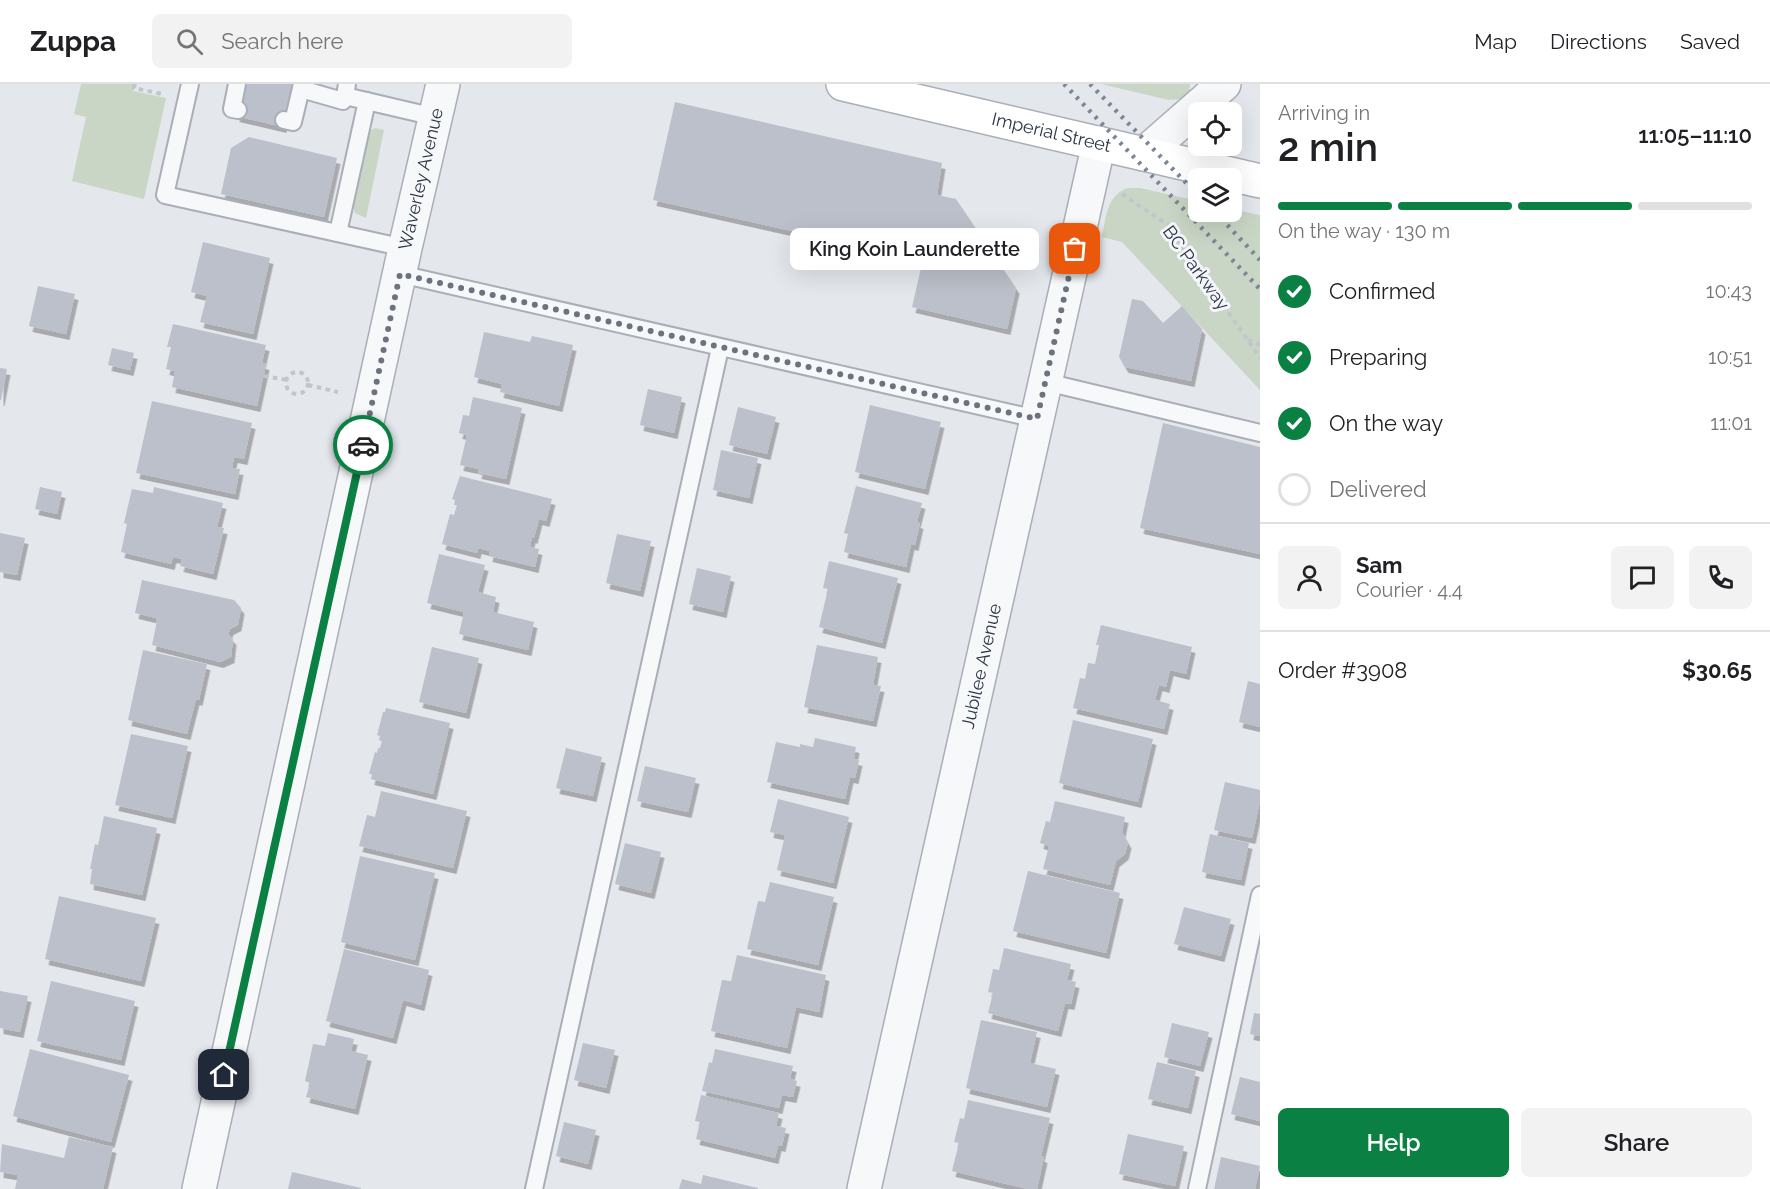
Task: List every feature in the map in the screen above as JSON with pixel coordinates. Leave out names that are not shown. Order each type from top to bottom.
[{"type":"main road","name":"Imperial Street","points":[[843,84],[1260,181]]},
{"type":"street","name":"Waverley Avenue","points":[[199,1189],[443,84]]},
{"type":"street","points":[[1144,154],[1224,84]]},
{"type":"street","name":"Jubilee Avenue","points":[[864,1189],[1099,143]]},
{"type":"lane","points":[[190,84],[165,195],[338,234],[403,261],[720,348],[1037,419]]},
{"type":"lane","points":[[238,110],[232,109],[239,85]]},
{"type":"lane","points":[[284,120],[293,122],[297,92],[343,101],[346,90],[367,101],[435,117]]},
{"type":"lane","points":[[338,234],[367,101]]},
{"type":"lane","points":[[534,1189],[720,348]]},
{"type":"lane","points":[[1046,382],[1260,433]]},
{"type":"lane","points":[[1197,1189],[1260,895]]},
{"type":"path","points":[[135,84],[134,88],[163,95]]},
{"type":"path","name":"BC Parkway","points":[[1118,193],[1125,195],[1167,225],[1260,358]]},
{"type":"path","points":[[1247,340],[1260,345]]},
{"type":"path","points":[[301,372],[307,376],[308,385],[302,392],[296,394],[287,387],[287,380],[290,374],[301,372]]},
{"type":"path","points":[[264,376],[287,380]]},
{"type":"path","points":[[308,385],[340,393]]},
{"type":"green space","points":[[81,84],[134,84],[133,91],[166,98],[144,199],[72,181],[86,117],[74,114]]},
{"type":"green space","points":[[1101,84],[1190,85],[1189,93],[1181,99],[1169,100]]},
{"type":"green space","points":[[375,128],[384,130],[366,218],[355,213],[352,205],[369,132]]},
{"type":"green space","points":[[1127,188],[1140,188],[1188,199],[1188,222],[1242,222],[1242,211],[1260,215],[1260,390],[1122,242],[1102,237],[1108,208],[1120,192]]},
{"type":"building","points":[[244,84],[292,84],[283,127],[236,116]]},
{"type":"building","points":[[675,102],[942,163],[937,195],[956,199],[1016,288],[1007,329],[912,307],[924,255],[832,234],[832,240],[653,200]]},
{"type":"building","points":[[249,137],[337,158],[324,217],[221,194],[231,148]]},
{"type":"building","points":[[203,242],[270,258],[253,334],[200,322],[207,296],[191,292]]},
{"type":"building","points":[[38,286],[75,294],[66,334],[29,326]]},
{"type":"building","points":[[1132,299],[1143,301],[1163,323],[1182,306],[1202,329],[1191,381],[1125,367],[1119,357]]},
{"type":"building","points":[[173,324],[266,345],[262,363],[266,364],[257,406],[172,387],[175,371],[166,369],[171,347],[167,347]]},
{"type":"building","points":[[484,332],[530,342],[532,336],[573,345],[559,406],[500,392],[502,384],[474,377]]},
{"type":"building","points":[[112,348],[134,353],[130,370],[108,365]]},
{"type":"building","points":[[0,368],[7,369],[1,400],[0,400]]},
{"type":"building","points":[[648,389],[682,397],[674,433],[640,425]]},
{"type":"building","points":[[473,397],[522,408],[506,479],[478,473],[479,469],[460,465],[467,435],[459,433],[463,415],[469,416]]},
{"type":"building","points":[[152,401],[252,423],[244,459],[234,457],[232,468],[240,469],[235,494],[136,473]]},
{"type":"building","points":[[870,405],[941,422],[925,489],[855,472]]},
{"type":"building","points":[[738,407],[776,417],[767,454],[729,445]]},
{"type":"building","points":[[1163,423],[1260,447],[1260,554],[1140,528]]},
{"type":"building","points":[[721,450],[758,458],[749,498],[713,490]]},
{"type":"building","points":[[460,476],[552,499],[546,521],[539,519],[534,538],[532,537],[530,547],[539,549],[535,567],[489,556],[490,551],[478,548],[477,553],[442,544],[450,514],[454,515],[457,505],[454,505],[455,500],[452,499]]},
{"type":"building","points":[[856,486],[922,503],[917,522],[920,523],[915,545],[911,544],[906,567],[844,552],[848,534],[844,533]]},
{"type":"building","points":[[40,487],[62,492],[57,514],[35,509]]},
{"type":"building","points":[[154,487],[223,503],[217,527],[224,528],[213,574],[180,566],[182,559],[173,557],[171,564],[121,552],[127,524],[124,523],[132,489],[153,493]]},
{"type":"building","points":[[0,533],[25,538],[17,575],[0,572]]},
{"type":"building","points":[[617,534],[651,541],[640,591],[606,583]]},
{"type":"building","points":[[439,554],[485,565],[478,592],[496,597],[493,612],[534,622],[528,650],[459,634],[464,612],[427,603]]},
{"type":"building","points":[[829,561],[898,578],[882,643],[819,627],[828,589],[823,588]]},
{"type":"building","points":[[697,568],[731,576],[723,612],[689,604]]},
{"type":"building","points":[[142,580],[234,600],[241,608],[238,625],[230,629],[228,634],[233,639],[231,657],[220,662],[152,645],[156,618],[135,613]]},
{"type":"building","points":[[1101,625],[1192,647],[1186,674],[1170,670],[1166,687],[1159,685],[1155,700],[1170,704],[1164,729],[1073,708],[1080,678],[1085,679],[1088,663],[1095,664],[1099,645],[1096,645]]},
{"type":"building","points":[[817,645],[878,657],[873,685],[881,686],[873,721],[804,707]]},
{"type":"building","points":[[432,647],[479,658],[466,713],[419,702]]},
{"type":"building","points":[[143,650],[207,664],[199,700],[196,699],[187,734],[128,720]]},
{"type":"building","points":[[1248,681],[1260,684],[1260,727],[1239,722]]},
{"type":"building","points":[[386,708],[450,723],[433,794],[371,779],[372,774],[369,774],[375,752],[377,753],[382,741],[377,735]]},
{"type":"building","points":[[1073,720],[1153,739],[1138,802],[1059,783]]},
{"type":"building","points":[[131,734],[188,746],[172,818],[115,805]]},
{"type":"building","points":[[815,738],[856,747],[854,759],[859,760],[855,778],[850,777],[845,799],[767,782],[776,742],[813,747]]},
{"type":"building","points":[[566,748],[602,757],[593,796],[556,788]]},
{"type":"building","points":[[645,766],[696,778],[688,812],[637,801]]},
{"type":"building","points":[[1225,782],[1260,790],[1260,801],[1252,838],[1214,830]]},
{"type":"building","points":[[381,791],[467,811],[453,868],[359,846],[367,815],[375,817]]},
{"type":"building","points":[[778,799],[849,817],[833,883],[777,870],[785,835],[770,832]]},
{"type":"building","points":[[1055,801],[1125,817],[1122,832],[1128,843],[1125,854],[1116,861],[1110,885],[1043,869],[1049,846],[1040,843],[1046,821],[1050,822]]},
{"type":"building","points":[[104,816],[157,828],[142,895],[90,884],[92,869],[90,869],[95,844],[98,845]]},
{"type":"building","points":[[1210,834],[1249,843],[1241,880],[1202,872]]},
{"type":"building","points":[[625,843],[661,852],[651,893],[615,884]]},
{"type":"building","points":[[360,856],[435,873],[415,960],[341,942]]},
{"type":"building","points":[[1028,871],[1120,893],[1106,953],[1013,931]]},
{"type":"building","points":[[770,882],[834,897],[818,965],[747,949],[758,901],[765,902]]},
{"type":"building","points":[[59,896],[156,918],[141,981],[45,959]]},
{"type":"building","points":[[1184,907],[1231,919],[1221,956],[1174,944]]},
{"type":"building","points":[[1004,948],[1071,964],[1067,980],[1076,982],[1071,1004],[1065,1003],[1058,1031],[988,1013],[993,993],[988,992],[993,969],[999,970]]},
{"type":"building","points":[[344,949],[429,970],[421,1005],[403,1000],[393,1038],[326,1021]]},
{"type":"building","points":[[737,955],[826,975],[819,1012],[796,1007],[787,1048],[711,1031],[722,980],[731,981]]},
{"type":"building","points":[[51,981],[135,1001],[121,1060],[37,1041]]},
{"type":"building","points":[[0,991],[28,996],[20,1032],[0,1028]]},
{"type":"building","points":[[1254,1013],[1260,1014],[1260,1036],[1250,1034]]},
{"type":"building","points":[[981,1020],[1037,1032],[1030,1063],[1056,1069],[1047,1107],[966,1088]]},
{"type":"building","points":[[1172,1023],[1209,1032],[1200,1066],[1164,1057]]},
{"type":"building","points":[[328,1033],[354,1039],[351,1051],[368,1055],[355,1109],[306,1097],[310,1083],[305,1081],[313,1044],[325,1046]]},
{"type":"building","points":[[583,1043],[615,1050],[606,1088],[574,1080]]},
{"type":"building","points":[[30,1049],[129,1075],[111,1142],[13,1116]]},
{"type":"building","points":[[715,1049],[793,1066],[790,1079],[797,1081],[793,1097],[782,1095],[779,1108],[702,1091],[709,1062],[712,1063]]},
{"type":"building","points":[[1157,1062],[1196,1071],[1188,1108],[1148,1099]]},
{"type":"building","points":[[1240,1077],[1260,1082],[1260,1121],[1231,1114]]},
{"type":"building","points":[[701,1095],[779,1113],[776,1126],[786,1128],[782,1146],[778,1145],[775,1158],[696,1139],[700,1122],[695,1121]]},
{"type":"building","points":[[968,1100],[1050,1118],[1041,1156],[1044,1157],[1037,1189],[1028,1189],[952,1171],[959,1143],[954,1142],[960,1118],[964,1119]]},
{"type":"building","points":[[564,1122],[596,1130],[588,1164],[556,1156]]},
{"type":"building","points":[[1128,1134],[1184,1146],[1175,1186],[1119,1174]]},
{"type":"building","points":[[69,1137],[113,1147],[103,1189],[15,1189],[18,1175],[0,1172],[2,1144],[64,1158]]},
{"type":"building","points":[[1221,1157],[1260,1166],[1255,1189],[1214,1189]]},
{"type":"building","points":[[292,1172],[361,1188],[361,1189],[288,1189]]},
{"type":"building","points":[[703,1175],[758,1189],[679,1189],[682,1179],[701,1184]]},
{"type":"railway","points":[[1064,84],[1260,289]]},
{"type":"railway","points":[[1090,84],[1188,185]]},
{"type":"railway","points":[[1224,222],[1260,260]]},
{"type":"way so far","points":[[363,445],[400,274],[1037,419],[1075,249]]},
{"type":"place","name":"King Koin Launderette","points":[[1075,249]]},
{"type":"route","points":[[224,1075],[363,445]]}]
